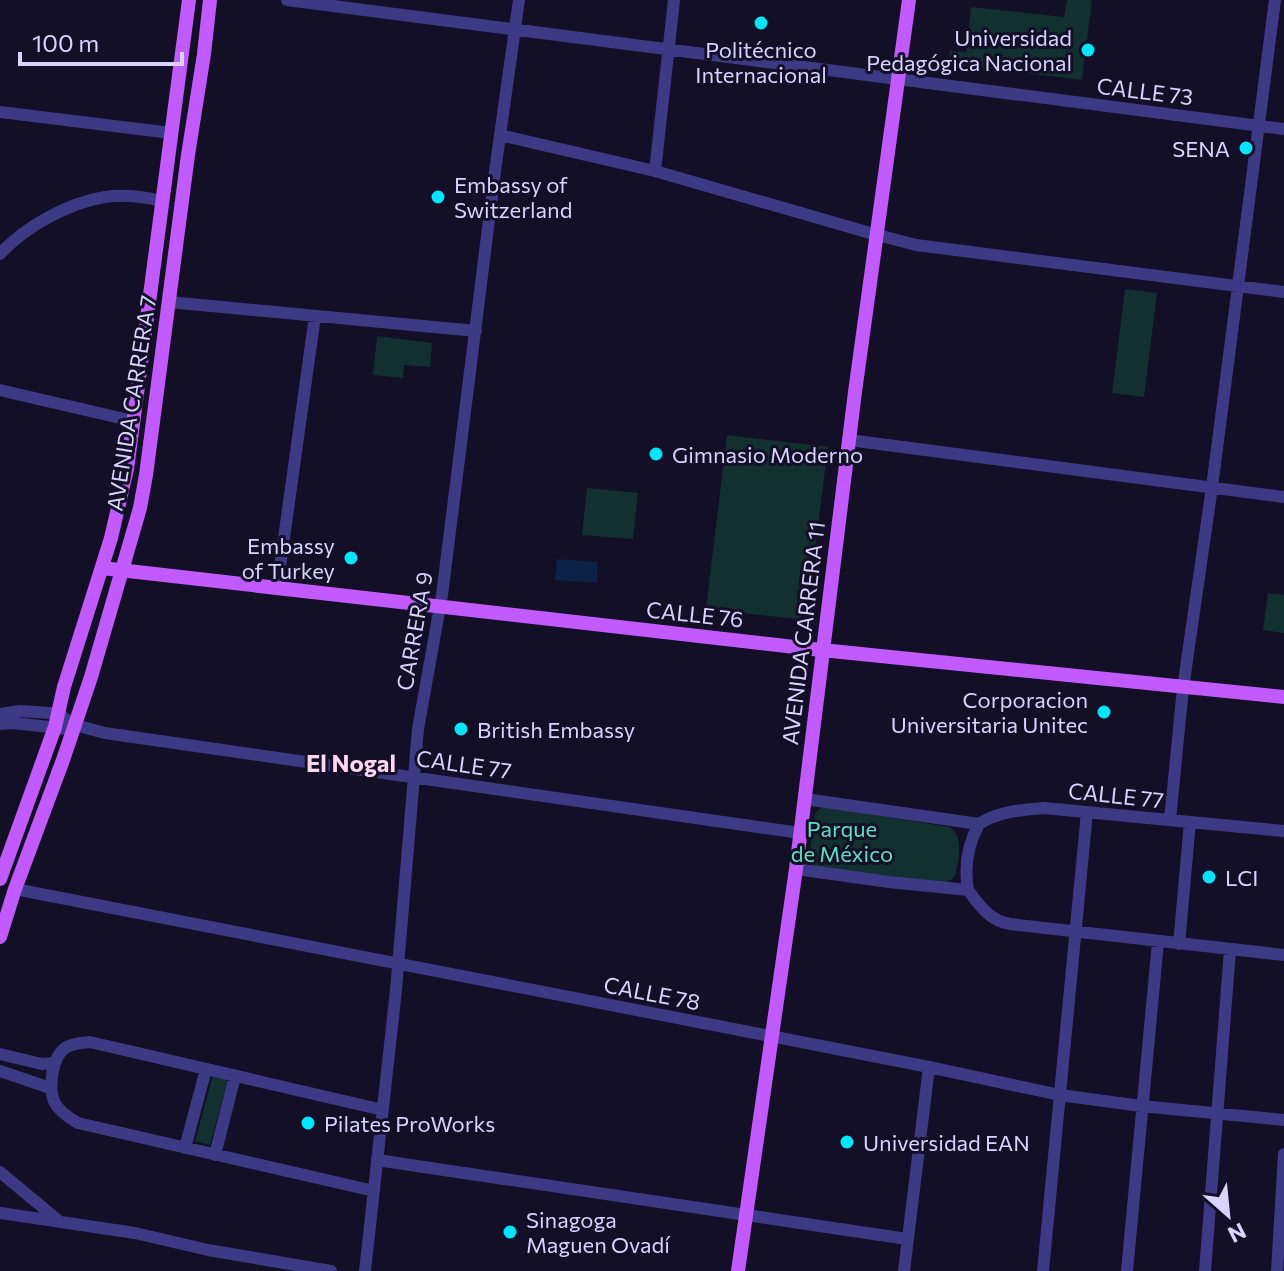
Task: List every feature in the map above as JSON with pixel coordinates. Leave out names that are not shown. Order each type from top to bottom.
[{"type":"main road","name":"AVENIDA CARRERA 7","points":[[0,879],[57,721],[64,687],[118,512],[127,469],[189,0]]},
{"type":"main road","name":"AVENIDA CARRERA 7","points":[[0,937],[75,725],[140,508],[210,0]]},
{"type":"main road","name":"AVENIDA CARRERA 11","points":[[738,1271],[796,869],[849,440],[909,0]]},
{"type":"main road","name":"CALLE 76","points":[[102,568],[823,650],[1284,697]]},
{"type":"street","name":"CALLE 73","points":[[287,0],[1284,129]]},
{"type":"street","name":"CARRERA 9","points":[[365,1271],[422,703],[441,607],[519,0]]},
{"type":"street","points":[[655,171],[674,0]]},
{"type":"street","points":[[1170,820],[1183,688],[1275,0]]},
{"type":"street","points":[[0,112],[171,133]]},
{"type":"street","points":[[500,135],[655,171],[916,245],[1284,292]]},
{"type":"street","points":[[0,254],[46,219],[81,203],[106,197],[131,196],[162,201]]},
{"type":"street","points":[[169,302],[476,331]]},
{"type":"street","points":[[277,588],[315,316]]},
{"type":"street","points":[[0,390],[133,421]]},
{"type":"street","points":[[849,440],[1284,497]]},
{"type":"street","name":"CALLE 77","points":[[0,714],[40,711],[57,721]]},
{"type":"street","name":"CALLE 77","points":[[0,724],[57,721],[105,733],[800,833]]},
{"type":"street","name":"CALLE 77","points":[[805,799],[979,824],[1011,811],[1044,808],[1284,831]]},
{"type":"street","points":[[1043,1271],[1087,812]]},
{"type":"street","points":[[1179,944],[1190,822]]},
{"type":"street","points":[[979,824],[968,853],[968,890],[982,908],[1003,923],[1284,955]]},
{"type":"street","points":[[796,869],[968,890]]},
{"type":"street","name":"CALLE 78","points":[[15,889],[1060,1095],[1284,1120]]},
{"type":"street","points":[[1127,1271],[1158,942]]},
{"type":"street","points":[[1205,1271],[1230,950]]},
{"type":"street","points":[[374,1191],[78,1123],[55,1103],[50,1088],[55,1063],[64,1049],[69,1045],[90,1042],[383,1110]]},
{"type":"street","points":[[0,1054],[42,1064],[55,1063]]},
{"type":"street","points":[[904,1271],[929,1067]]},
{"type":"street","points":[[185,1148],[206,1069]]},
{"type":"street","points":[[0,1071],[50,1088]]},
{"type":"street","points":[[215,1155],[235,1076]]},
{"type":"street","points":[[1277,1271],[1284,1154]]},
{"type":"street","points":[[377,1160],[907,1239]]},
{"type":"street","points":[[0,1172],[60,1223]]},
{"type":"street","points":[[0,1213],[135,1233],[208,1250],[331,1271]]},
{"type":"green space","points":[[1067,0],[1092,0],[1082,80],[949,64],[950,51],[966,52],[971,7],[1064,17]]},
{"type":"green space","points":[[1125,289],[1157,293],[1144,397],[1112,393]]},
{"type":"green space","points":[[377,336],[432,343],[430,367],[404,365],[403,378],[373,375]]},
{"type":"green space","points":[[727,435],[828,447],[806,620],[706,609]]},
{"type":"green space","points":[[587,488],[638,493],[633,539],[582,535]]},
{"type":"green space","points":[[1268,593],[1284,595],[1284,633],[1263,630]]},
{"type":"green space","name":"Parque de México","points":[[825,807],[949,827],[959,842],[955,876],[943,883],[816,867],[809,858],[815,813]]},
{"type":"green space","points":[[213,1075],[228,1079],[210,1145],[195,1141]]},
{"type":"water","points":[[557,559],[598,562],[597,583],[555,580]]},
{"type":"place","name":"Politécnico Internacional","points":[[761,23]]},
{"type":"place","name":"Universidad Pedagógica Nacional","points":[[1088,50]]},
{"type":"place","name":"SENA","points":[[1246,148]]},
{"type":"place","name":"Embassy of Switzerland","points":[[438,197]]},
{"type":"place","name":"Gimnasio Moderno","points":[[656,454]]},
{"type":"place","name":"Embassy of Turkey","points":[[351,558]]},
{"type":"place","name":"Corporacion Universitaria Unitec","points":[[1104,712]]},
{"type":"place","name":"British Embassy","points":[[461,729]]},
{"type":"place","name":"LCI","points":[[1209,877]]},
{"type":"place","name":"Pilates ProWorks","points":[[308,1123]]},
{"type":"place","name":"Universidad EAN","points":[[847,1142]]},
{"type":"place","name":"Sinagoga Maguen Ovadí","points":[[510,1232]]},
{"type":"district","name":"El Nogal","points":[[351,762]]}]
